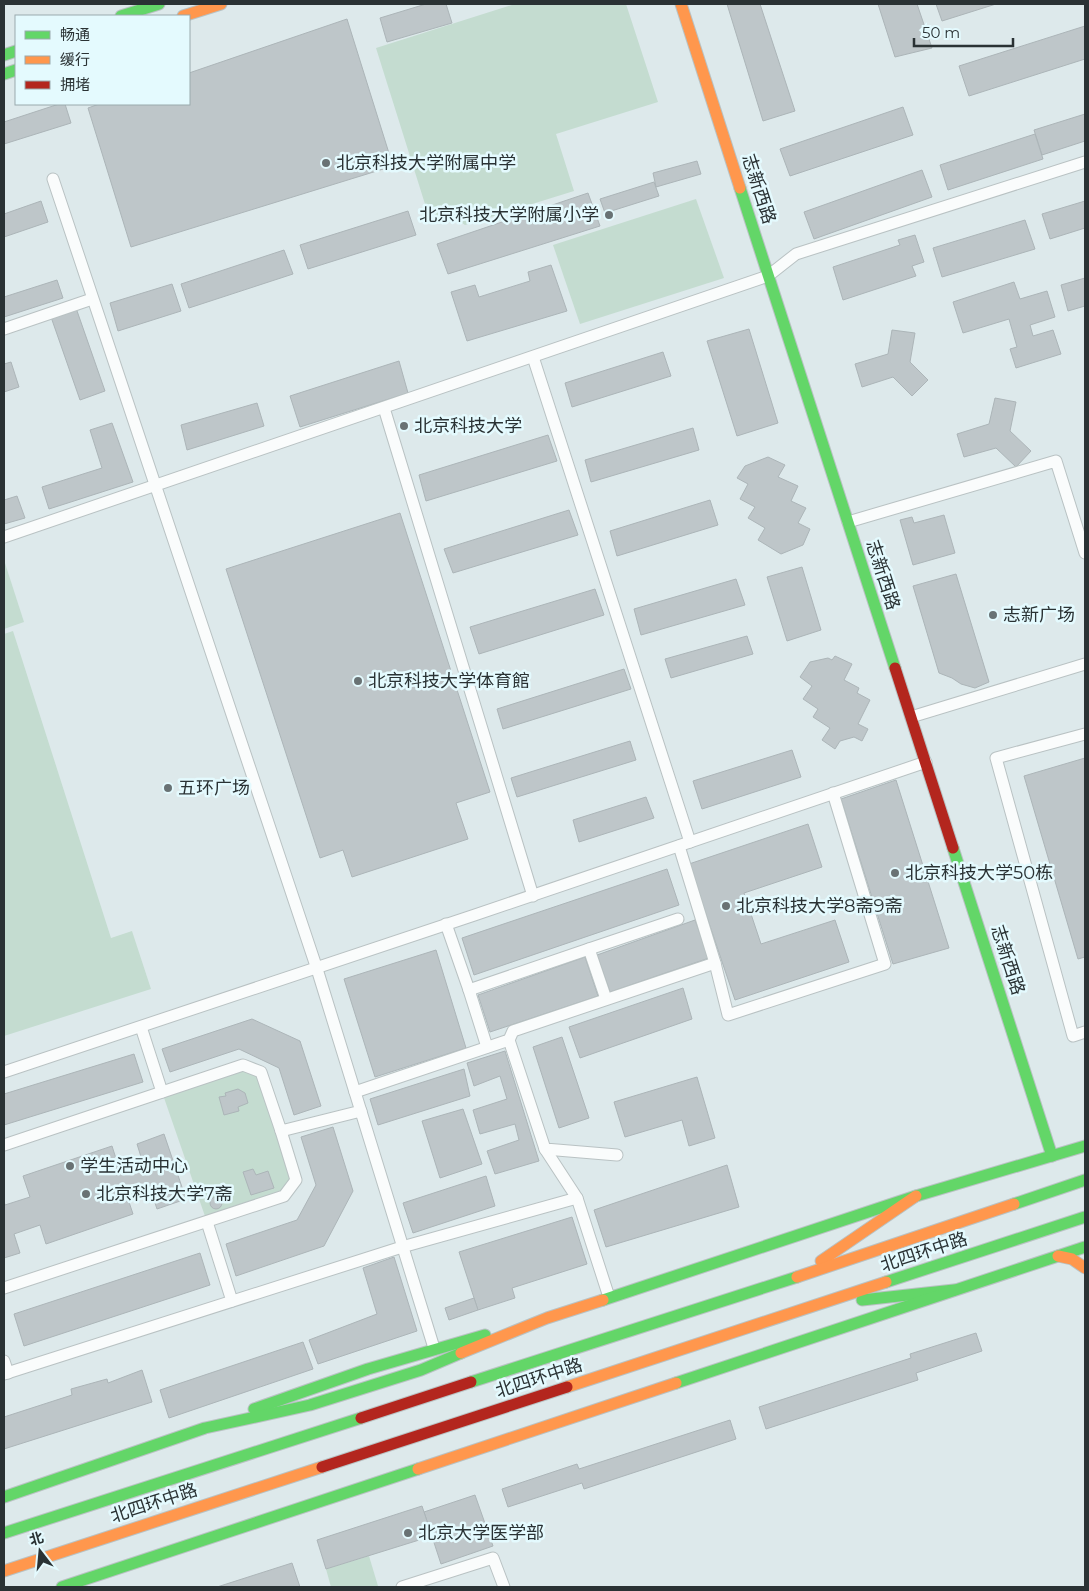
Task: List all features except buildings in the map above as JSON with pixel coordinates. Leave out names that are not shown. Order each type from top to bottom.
[{"type":"main road","points":[[124,15],[159,4]]},
{"type":"main road","points":[[185,15],[221,4]]},
{"type":"main road","name":"志新西路","points":[[681,4],[1052,1156]]},
{"type":"main road","points":[[4,1497],[205,1428],[302,1390],[434,1348],[547,1318],[916,1196],[1085,1146]]},
{"type":"main road","name":"北四环中路","points":[[4,1533],[802,1274],[1085,1180]]},
{"type":"main road","points":[[802,1274],[916,1196]]},
{"type":"main road","name":"北四环中路","points":[[6,1571],[1085,1217]]},
{"type":"main road","points":[[62,1587],[1085,1247]]},
{"type":"main road","points":[[1058,1256],[1072,1259],[1085,1268]]},
{"type":"main road","points":[[817,1305],[954,1290]]},
{"type":"main road","points":[[205,1428],[310,1405],[421,1370],[547,1318]]},
{"type":"street","points":[[4,537],[768,276],[796,254],[1085,162]]},
{"type":"street","points":[[53,179],[317,969],[434,1348]]},
{"type":"street","points":[[4,329],[92,298]]},
{"type":"street","points":[[532,357],[690,842]]},
{"type":"street","points":[[384,408],[533,896]]},
{"type":"street","points":[[848,522],[1056,462],[1085,553]]},
{"type":"street","points":[[911,717],[1085,664]]},
{"type":"street","points":[[1085,734],[996,758],[1073,1036],[1085,1032]]},
{"type":"street","points":[[4,1072],[317,969],[926,762]]},
{"type":"street","points":[[679,846],[715,963],[728,1015],[885,964],[833,793]]},
{"type":"street","points":[[469,990],[678,918]]},
{"type":"street","points":[[446,924],[487,1047]]},
{"type":"street","points":[[589,949],[606,999]]},
{"type":"street","points":[[609,1298],[577,1198],[545,1149],[509,1040],[513,1031],[715,963]]},
{"type":"street","points":[[141,1027],[162,1092]]},
{"type":"street","points":[[355,1092],[509,1040]]},
{"type":"street","points":[[4,1145],[243,1065],[261,1072],[296,1180],[284,1196],[4,1288]]},
{"type":"street","points":[[281,1131],[361,1111]]},
{"type":"street","points":[[545,1149],[617,1155]]},
{"type":"street","points":[[4,1360],[6,1374],[402,1247],[577,1198]]},
{"type":"street","points":[[207,1222],[232,1301]]},
{"type":"street","points":[[402,1587],[493,1558],[504,1587]]},
{"type":"green space","points":[[515,4],[626,4],[658,102],[556,134],[574,191],[465,225],[449,214],[430,220],[376,48]]},
{"type":"green space","points":[[696,199],[724,278],[580,324],[553,245]]},
{"type":"green space","points":[[4,560],[24,622],[4,629]]},
{"type":"green space","points":[[13,631],[111,938],[132,931],[151,989],[4,1036],[4,634]]},
{"type":"green space","points":[[243,1065],[261,1072],[296,1180],[284,1196],[207,1222],[162,1092]]},
{"type":"green space","points":[[369,1556],[378,1586],[331,1587],[326,1569]]},
{"type":"traffic: fast","points":[[124,15],[159,4]]},
{"type":"traffic: fast","points":[[4,55],[15,51]]},
{"type":"traffic: fast","points":[[4,74],[15,70]]},
{"type":"traffic: fast","points":[[740,188],[895,668]]},
{"type":"traffic: fast","points":[[953,848],[1052,1156]]},
{"type":"traffic: fast","points":[[603,1300],[916,1196],[1085,1146]]},
{"type":"traffic: fast","points":[[1014,1204],[1085,1180]]},
{"type":"traffic: fast","points":[[886,1282],[1085,1217]]},
{"type":"traffic: fast","points":[[676,1383],[1085,1247]]},
{"type":"traffic: fast","points":[[471,1382],[797,1277]]},
{"type":"traffic: fast","points":[[862,1300],[954,1290]]},
{"type":"traffic: fast","points":[[254,1409],[368,1369],[485,1335]]},
{"type":"traffic: fast","points":[[4,1497],[205,1428],[310,1405],[421,1370],[461,1353]]},
{"type":"traffic: fast","points":[[4,1533],[361,1418]]},
{"type":"traffic: fast","points":[[62,1587],[418,1469]]},
{"type":"traffic: slow","points":[[186,15],[221,4]]},
{"type":"traffic: slow","points":[[681,4],[740,188]]},
{"type":"traffic: slow","points":[[821,1261],[916,1196]]},
{"type":"traffic: slow","points":[[797,1277],[1014,1204]]},
{"type":"traffic: slow","points":[[1058,1256],[1072,1259],[1085,1268]]},
{"type":"traffic: slow","points":[[567,1387],[886,1282]]},
{"type":"traffic: slow","points":[[461,1353],[547,1318],[603,1300]]},
{"type":"traffic: slow","points":[[418,1469],[676,1383]]},
{"type":"traffic: slow","points":[[4,1571],[322,1467]]},
{"type":"traffic: jam","points":[[895,668],[953,848]]},
{"type":"traffic: jam","points":[[361,1418],[471,1382]]},
{"type":"traffic: jam","points":[[322,1467],[567,1387]]},
{"type":"place","name":"北京科技大学附属中学","points":[[326,163]]},
{"type":"place","name":"北京科技大学附属小学","points":[[609,215]]},
{"type":"place","name":"北京科技大学","points":[[404,426]]},
{"type":"place","name":"志新广场","points":[[993,615]]},
{"type":"place","name":"北京科技大学体育館","points":[[358,681]]},
{"type":"place","name":"五环广场","points":[[168,788]]},
{"type":"place","name":"北京科技大学50栋","points":[[895,873]]},
{"type":"place","name":"北京科技大学8斋9斋","points":[[726,906]]},
{"type":"place","name":"学生活动中心","points":[[70,1166]]},
{"type":"place","name":"北京科技大学7斋","points":[[86,1194]]},
{"type":"place","name":"北京大学医学部","points":[[408,1533]]}]
